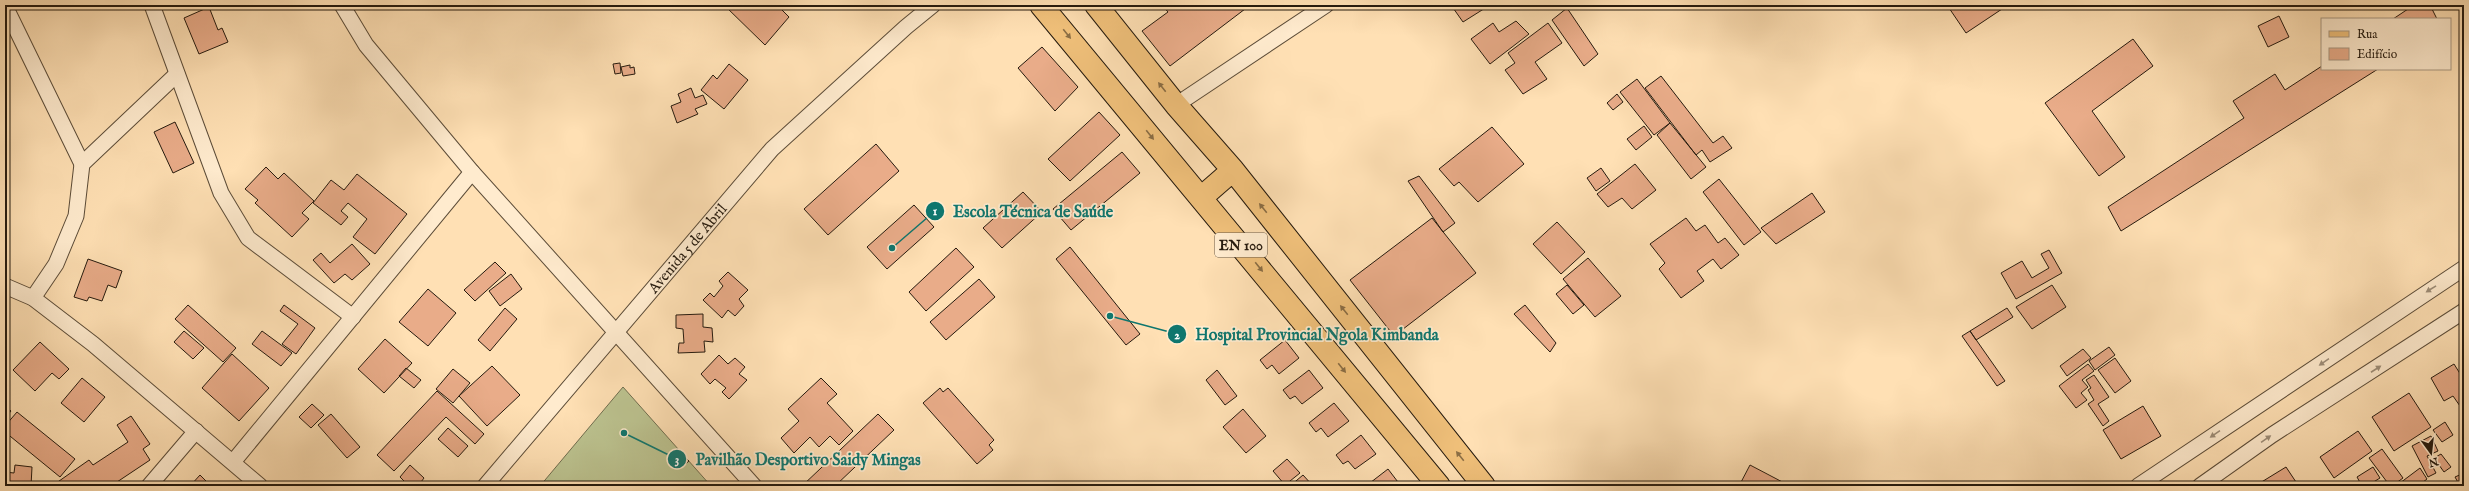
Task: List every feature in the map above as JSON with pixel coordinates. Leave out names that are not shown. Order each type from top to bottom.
[{"type":"main road","name":"EN 100","points":[[1041,5],[1202,197],[1439,486]]},
{"type":"main road","name":"EN 100","points":[[1096,5],[1176,105],[1233,170],[1484,486]]},
{"type":"main road","points":[[1202,197],[1233,170]]},
{"type":"street","points":[[152,5],[222,193],[248,238],[353,317]]},
{"type":"street","points":[[342,5],[366,44],[472,172],[754,486]]},
{"type":"street","name":"Avenida 5 de Abril","points":[[906,27],[919,5]]},
{"type":"street","name":"Avenida 5 de Abril","points":[[485,486],[615,331],[772,149],[906,27],[933,5]]},
{"type":"street","points":[[1176,105],[1326,5]]},
{"type":"street","points":[[5,6],[82,164],[76,216],[56,264],[32,298]]},
{"type":"street","points":[[82,164],[177,74]]},
{"type":"street","points":[[233,462],[472,172]]},
{"type":"street","points":[[2138,486],[2406,305],[2464,268]]},
{"type":"street","points":[[5,286],[32,298],[93,344],[260,486]]},
{"type":"street","points":[[2200,486],[2272,435],[2464,311]]},
{"type":"street","points":[[149,486],[196,431]]},
{"type":"green space","points":[[623,387],[711,486],[540,486]]},
{"type":"building","points":[[724,5],[777,5],[789,17],[765,45]]},
{"type":"building","points":[[1162,5],[1242,5],[1245,9],[1170,66],[1142,31],[1168,12]]},
{"type":"building","points":[[1451,5],[1490,5],[1463,22]]},
{"type":"building","points":[[1947,5],[2008,5],[1966,33]]},
{"type":"building","points":[[2414,5],[2430,5],[2436,18],[2394,18]]},
{"type":"building","points":[[209,7],[218,30],[222,28],[228,42],[199,54],[184,18]]},
{"type":"building","points":[[1567,8],[1598,54],[1584,66],[1552,20]]},
{"type":"building","points":[[2279,16],[2289,37],[2268,47],[2258,26]]},
{"type":"building","points":[[1516,21],[1529,34],[1490,64],[1471,39],[1493,23],[1499,32]]},
{"type":"building","points":[[1548,23],[1562,43],[1535,62],[1547,79],[1523,94],[1505,70],[1515,63],[1508,53]]},
{"type":"building","points":[[2133,39],[2153,66],[2092,111],[2125,157],[2099,176],[2045,103]]},
{"type":"building","points":[[1042,47],[1078,87],[1055,111],[1018,68]]},
{"type":"building","points":[[620,63],[621,73],[615,74],[613,64]]},
{"type":"building","points":[[729,64],[748,80],[724,109],[701,90],[713,75],[717,79]]},
{"type":"building","points":[[630,65],[630,68],[634,67],[635,74],[623,76],[621,67]]},
{"type":"building","points":[[2321,67],[2321,70],[2376,70],[2121,231],[2108,207],[2244,118],[2233,101],[2275,74],[2285,90]]},
{"type":"building","points":[[1661,76],[1713,143],[1723,136],[1732,148],[1710,162],[1702,150],[1696,155],[1645,88]]},
{"type":"building","points":[[1637,79],[1670,123],[1654,135],[1620,92]]},
{"type":"building","points":[[691,88],[695,98],[703,95],[707,104],[695,109],[698,114],[677,123],[671,106],[681,102],[678,94]]},
{"type":"building","points":[[1617,94],[1623,102],[1613,110],[1607,103]]},
{"type":"building","points":[[1099,112],[1120,135],[1070,181],[1048,159]]},
{"type":"building","points":[[175,122],[194,163],[173,173],[154,132]]},
{"type":"building","points":[[1670,123],[1706,167],[1691,179],[1657,135]]},
{"type":"building","points":[[1644,126],[1652,137],[1636,150],[1627,139]]},
{"type":"building","points":[[1492,127],[1524,164],[1478,202],[1459,182],[1454,186],[1439,169]]},
{"type":"building","points":[[876,144],[899,171],[828,235],[804,209]]},
{"type":"building","points":[[1122,152],[1140,173],[1071,230],[1053,209]]},
{"type":"building","points":[[1635,164],[1656,190],[1632,209],[1622,198],[1608,207],[1597,194]]},
{"type":"building","points":[[266,167],[278,179],[284,173],[314,201],[302,213],[309,219],[292,237],[255,203],[258,200],[245,189]]},
{"type":"building","points":[[1601,168],[1610,181],[1596,191],[1587,178]]},
{"type":"building","points":[[357,174],[407,214],[375,254],[353,237],[367,219],[348,203],[341,211],[348,217],[341,225],[313,203],[331,180],[344,190]]},
{"type":"building","points":[[1419,176],[1455,223],[1443,232],[1408,181]]},
{"type":"building","points":[[1719,179],[1761,232],[1744,245],[1703,192]]},
{"type":"building","points":[[1023,192],[1042,212],[1002,248],[983,228]]},
{"type":"building","points":[[1812,193],[1825,212],[1776,244],[1761,228]]},
{"type":"building","points":[[914,205],[934,227],[887,269],[867,247]]},
{"type":"building","points":[[1432,218],[1476,273],[1394,336],[1350,280]]},
{"type":"building","points":[[1686,218],[1696,231],[1705,225],[1718,243],[1725,238],[1739,255],[1721,269],[1713,259],[1697,271],[1704,281],[1681,298],[1659,269],[1665,263],[1650,244]]},
{"type":"building","points":[[1557,222],[1585,252],[1561,274],[1533,244]]},
{"type":"building","points":[[352,244],[370,264],[352,280],[345,274],[334,283],[313,260],[321,253],[330,263]]},
{"type":"building","points":[[1070,247],[1140,334],[1126,345],[1056,259]]},
{"type":"building","points":[[956,248],[974,267],[926,311],[909,292]]},
{"type":"building","points":[[2049,250],[2062,273],[2016,299],[2001,273],[2022,261],[2032,278],[2049,268],[2041,254]]},
{"type":"building","points":[[1588,258],[1621,296],[1595,317],[1563,279]]},
{"type":"building","points":[[88,259],[122,271],[116,288],[108,285],[102,301],[89,297],[87,301],[74,297]]},
{"type":"building","points":[[495,262],[506,273],[475,301],[464,290]]},
{"type":"building","points":[[728,272],[748,290],[739,299],[744,306],[735,316],[728,310],[722,318],[703,300],[710,293],[714,297],[723,286],[719,281]]},
{"type":"building","points":[[511,274],[522,289],[500,306],[489,291]]},
{"type":"building","points":[[979,279],[995,297],[946,340],[930,322]]},
{"type":"building","points":[[1567,285],[1584,305],[1573,314],[1556,294]]},
{"type":"building","points":[[2052,285],[2066,307],[2032,329],[2016,307]]},
{"type":"building","points":[[428,289],[456,313],[428,346],[399,322]]},
{"type":"building","points":[[188,305],[236,348],[223,362],[175,319]]},
{"type":"building","points":[[284,305],[315,328],[296,354],[282,344],[298,324],[280,311]]},
{"type":"building","points":[[1525,305],[1556,343],[1550,352],[1514,314]]},
{"type":"building","points":[[505,308],[517,319],[490,351],[478,340]]},
{"type":"building","points":[[2007,308],[2013,317],[1976,340],[1970,331]]},
{"type":"building","points":[[703,314],[703,327],[712,328],[713,342],[704,341],[705,352],[678,353],[679,343],[684,343],[683,329],[676,328],[676,315]]},
{"type":"building","points":[[184,331],[204,348],[193,359],[174,342]]},
{"type":"building","points":[[262,331],[292,353],[281,366],[252,344]]},
{"type":"building","points":[[1970,331],[2005,381],[1997,386],[1962,336]]},
{"type":"building","points":[[385,339],[412,363],[384,393],[358,369]]},
{"type":"building","points":[[1285,340],[1299,358],[1279,374],[1272,365],[1267,369],[1260,360]]},
{"type":"building","points":[[40,342],[69,369],[59,379],[52,373],[35,391],[13,370]]},
{"type":"building","points":[[2109,347],[2115,355],[2095,370],[2089,361]]},
{"type":"building","points":[[2083,349],[2091,358],[2067,376],[2060,366]]},
{"type":"building","points":[[232,354],[269,388],[239,421],[202,388]]},
{"type":"building","points":[[719,355],[728,364],[735,358],[745,367],[739,374],[747,380],[729,399],[722,392],[726,388],[715,379],[710,384],[701,374]]},
{"type":"building","points":[[2115,358],[2131,381],[2115,393],[2098,370]]},
{"type":"building","points":[[2088,364],[2094,371],[2082,380],[2088,387],[2081,393],[2087,400],[2076,408],[2059,386]]},
{"type":"building","points":[[2454,364],[2464,380],[2464,404],[2460,406],[2453,396],[2444,401],[2431,378]]},
{"type":"building","points":[[492,366],[520,395],[487,426],[459,396]]},
{"type":"building","points":[[406,368],[421,380],[414,388],[399,376]]},
{"type":"building","points":[[453,369],[470,383],[453,403],[436,389]]},
{"type":"building","points":[[1217,370],[1237,396],[1225,405],[1206,380]]},
{"type":"building","points":[[1309,370],[1323,388],[1302,404],[1295,396],[1290,399],[1283,390]]},
{"type":"building","points":[[2094,375],[2109,397],[2098,404],[2109,421],[2103,426],[2088,404],[2094,400],[2088,390],[2091,388],[2086,380]]},
{"type":"building","points":[[82,378],[105,397],[84,422],[61,403]]},
{"type":"building","points":[[821,378],[837,394],[827,403],[853,431],[839,445],[830,436],[819,447],[810,437],[794,453],[781,438],[799,421],[788,409]]},
{"type":"building","points":[[940,388],[943,392],[948,388],[994,440],[989,445],[993,450],[977,464],[923,403]]},
{"type":"building","points":[[437,391],[484,434],[475,444],[446,417],[394,471],[377,455]]},
{"type":"building","points":[[2409,393],[2431,427],[2394,451],[2372,417]]},
{"type":"building","points":[[1334,403],[1349,421],[1328,437],[1321,428],[1316,432],[1309,423]]},
{"type":"building","points":[[312,404],[324,415],[311,428],[299,417]]},
{"type":"building","points":[[5,405],[11,411],[5,418]]},
{"type":"building","points":[[2143,406],[2161,436],[2121,459],[2103,430]]},
{"type":"building","points":[[1243,409],[1266,436],[1246,453],[1223,427]]},
{"type":"building","points":[[17,412],[75,459],[60,477],[5,432],[5,426]]},
{"type":"building","points":[[331,414],[360,447],[347,458],[318,425]]},
{"type":"building","points":[[878,414],[894,430],[835,486],[802,486]]},
{"type":"building","points":[[131,416],[150,444],[143,449],[150,460],[111,486],[52,486],[89,460],[93,465],[128,442],[117,425]]},
{"type":"building","points":[[2445,422],[2453,435],[2442,442],[2433,430]]},
{"type":"building","points":[[448,428],[468,446],[458,457],[438,439]]},
{"type":"building","points":[[2358,431],[2372,451],[2334,478],[2320,457]]},
{"type":"building","points":[[1361,435],[1376,454],[1355,469],[1348,461],[1343,464],[1336,455]]},
{"type":"building","points":[[2431,436],[2438,451],[2427,456],[2436,473],[2428,477],[2412,446]]},
{"type":"building","points":[[2382,449],[2403,478],[2392,486],[2390,486],[2369,458]]},
{"type":"building","points":[[682,454],[689,461],[682,467],[676,460]]},
{"type":"building","points":[[2441,454],[2451,467],[2444,472],[2434,458]]},
{"type":"building","points":[[1287,459],[1300,473],[1285,485],[1273,471]]},
{"type":"building","points":[[15,465],[32,467],[31,486],[5,486],[5,472],[14,473]]},
{"type":"building","points":[[410,465],[424,478],[418,486],[409,486],[400,477]]},
{"type":"building","points":[[1750,465],[1790,486],[1739,486]]},
{"type":"building","points":[[2286,467],[2298,485],[2255,486]]},
{"type":"building","points":[[2373,467],[2380,478],[2367,486],[2362,486],[2357,477]]},
{"type":"building","points":[[2420,468],[2427,479],[2418,486],[2396,486]]},
{"type":"building","points":[[1388,469],[1401,486],[1366,486]]},
{"type":"building","points":[[2464,473],[2464,486],[2460,486],[2455,477]]},
{"type":"building","points":[[200,475],[211,486],[190,486]]},
{"type":"building","points":[[1303,475],[1313,486],[1290,486]]},
{"type":"building","points":[[436,482],[440,486],[432,486]]},
{"type":"place","name":"Escola Técnica de Saúde","points":[[892,248]]},
{"type":"place","name":"Hospital Provincial Ngola Kimbanda","points":[[1110,316]]},
{"type":"place","name":"Pavilhão Desportivo Saidy Mingas","points":[[624,433]]}]
